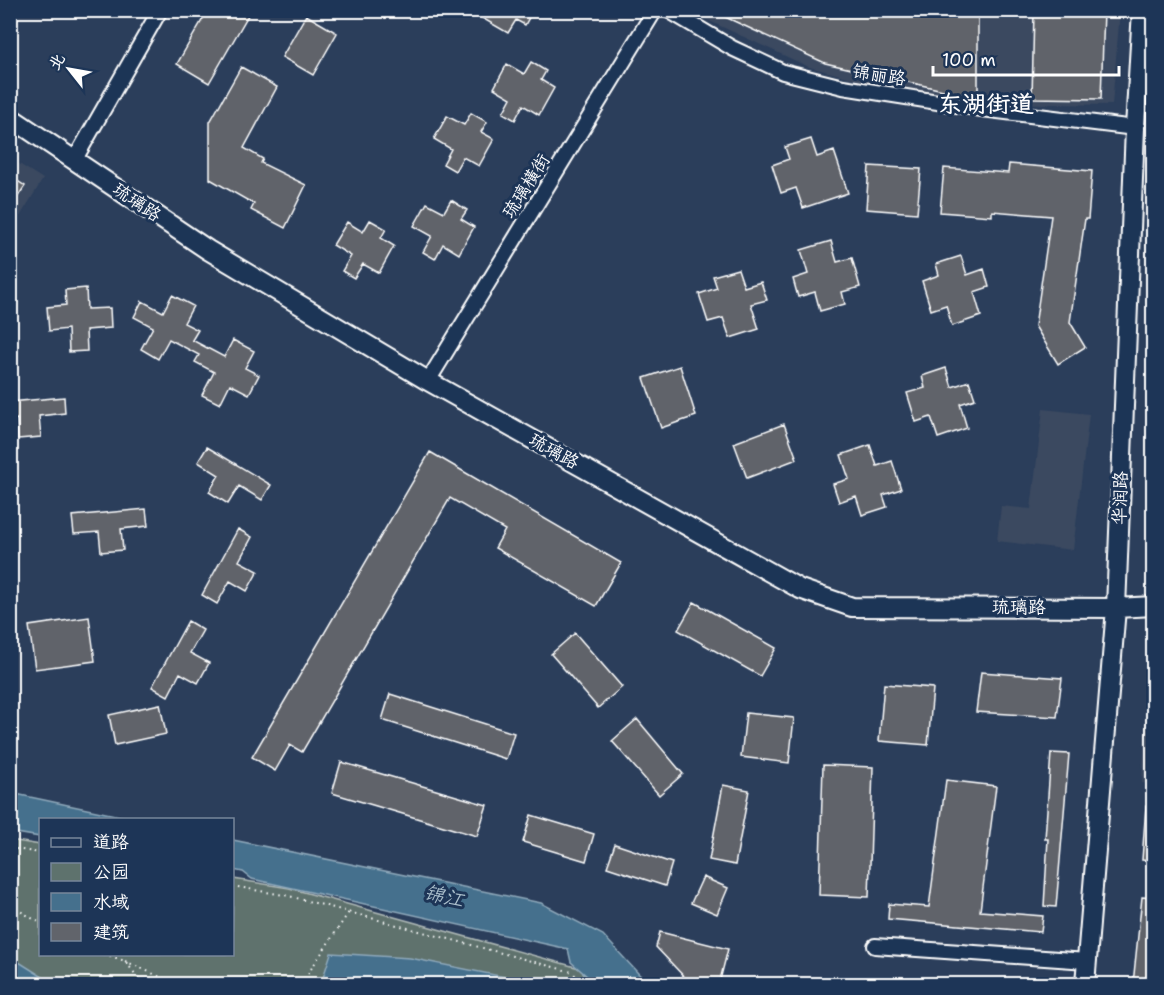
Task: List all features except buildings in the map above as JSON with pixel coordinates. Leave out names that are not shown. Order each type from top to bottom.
[{"type":"street","points":[[75,159],[160,10]]},
{"type":"street","name":"琉璃横街","points":[[428,381],[655,10]]},
{"type":"street","name":"锦丽路","points":[[668,10],[740,53],[793,75],[843,87],[982,109],[1135,128]]},
{"type":"street","name":"华润路","points":[[1085,984],[1116,608],[1135,128],[1142,10]]},
{"type":"street","name":"琉璃路","points":[[10,117],[208,250],[428,381],[800,589],[852,607],[1116,608],[1154,606]]},
{"type":"street","points":[[875,946],[1087,961]]},
{"type":"path","points":[[10,848],[39,853]]},
{"type":"path","points":[[234,886],[289,896],[572,972],[584,984]]},
{"type":"path","points":[[10,899],[11,907],[39,922]]},
{"type":"path","points":[[301,984],[349,912]]},
{"type":"path","points":[[110,956],[176,984]]},
{"type":"path","points":[[126,961],[143,984]]},
{"type":"shaded area","points":[[688,11],[1120,11],[1112,105],[1001,103],[882,86],[809,67]]},
{"type":"shaded area","points":[[11,159],[43,179],[11,231]]},
{"type":"shaded area","points":[[1043,409],[1089,414],[1073,550],[997,541],[1001,506],[1031,509]]},
{"type":"shaded area","points":[[1147,685],[1153,685],[1153,784],[1142,783]]},
{"type":"green space","points":[[10,840],[39,845],[39,956],[234,956],[234,879],[289,888],[579,968],[594,984],[11,984]]},
{"type":"water","points":[[11,793],[129,818],[39,818],[39,837],[11,832]]},
{"type":"water","name":"锦江","points":[[234,840],[541,903],[603,935],[648,984],[596,984],[571,962],[568,949],[252,879],[243,872],[234,870]]},
{"type":"water","points":[[331,953],[410,958],[539,984],[321,984]]},
{"type":"water","points":[[11,957],[54,984],[11,984]]},
{"type":"district","name":"东湖街道","points":[[986,104]]}]
